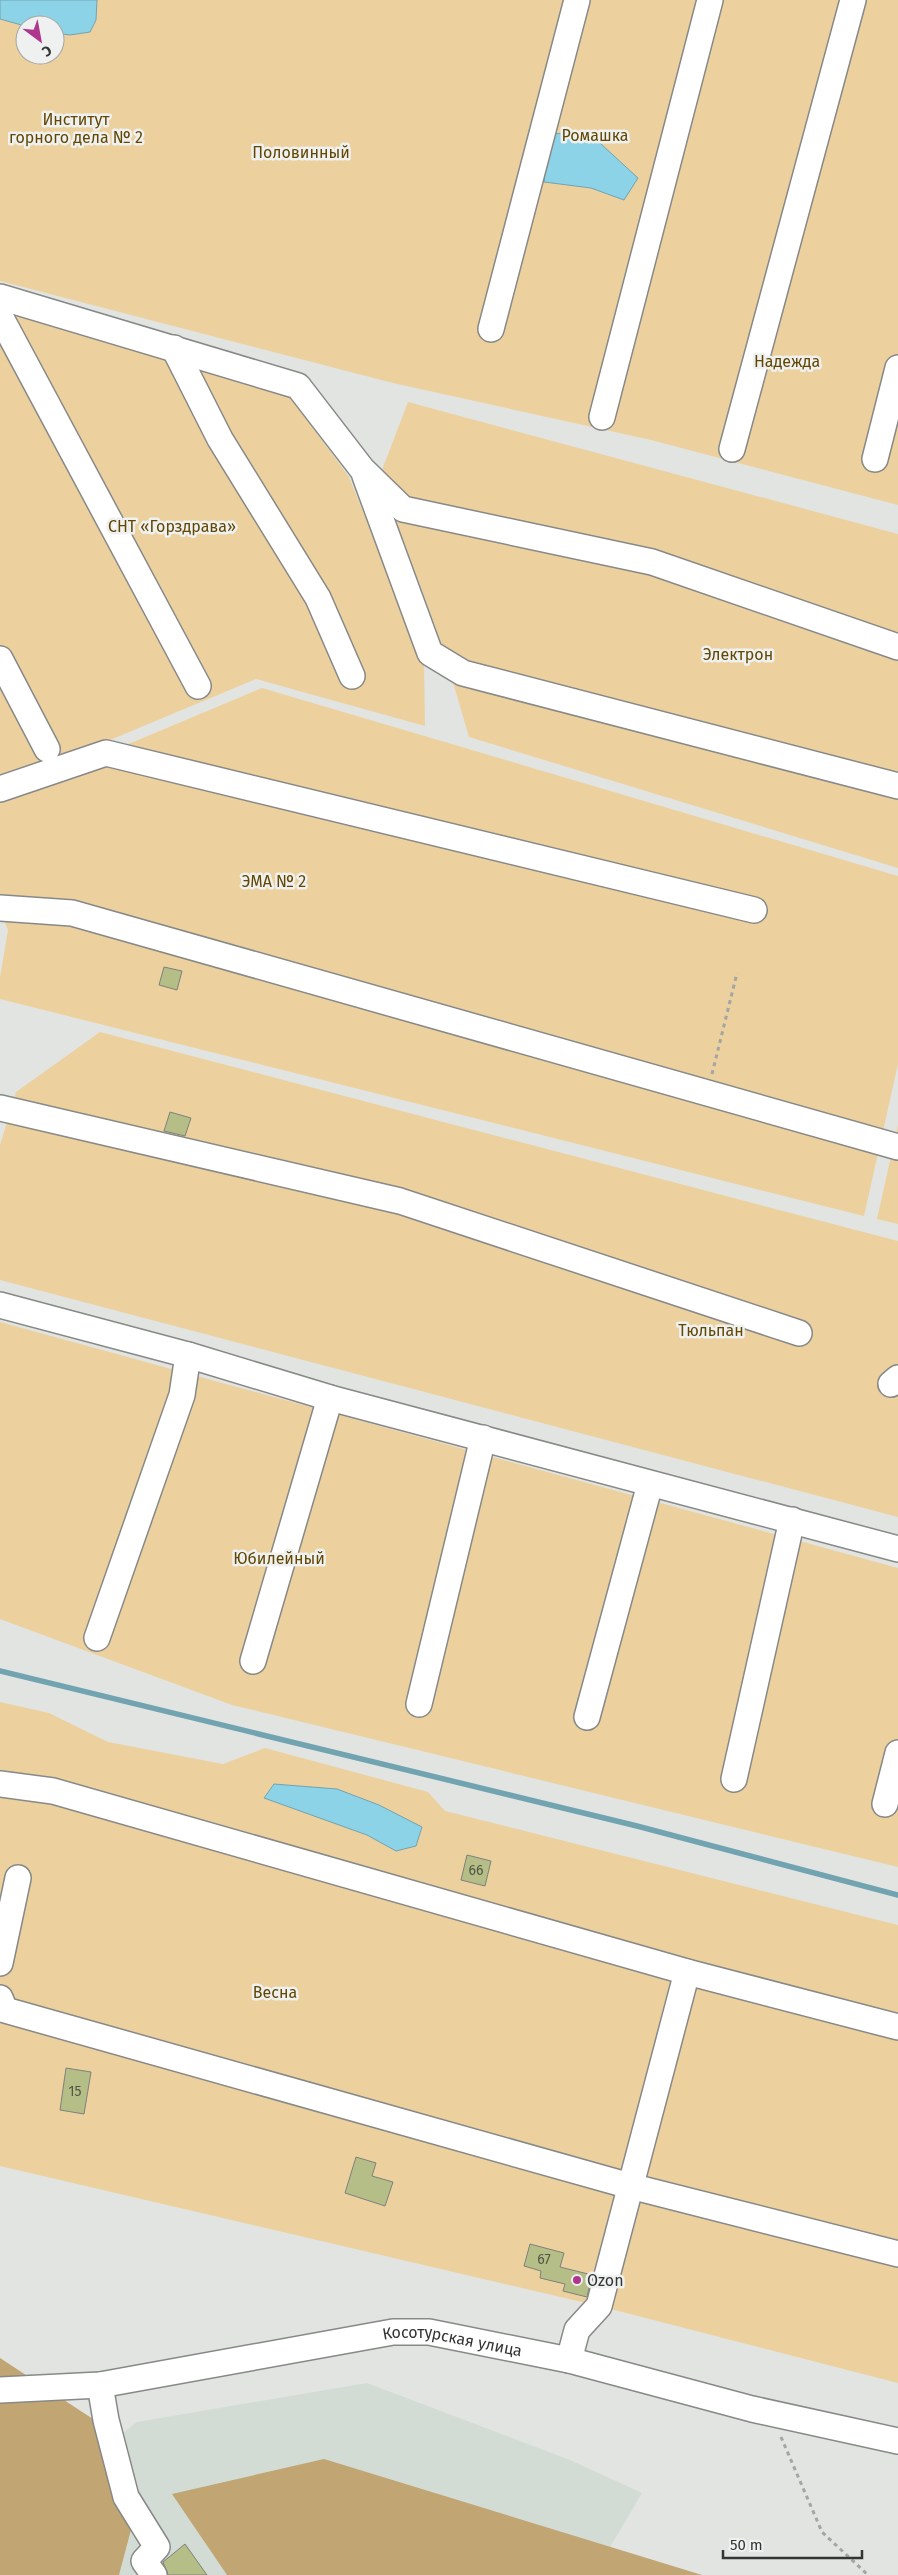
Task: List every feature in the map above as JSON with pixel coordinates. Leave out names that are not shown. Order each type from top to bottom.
[{"type":"street","points":[[491,329],[576,0]]},
{"type":"street","points":[[602,417],[710,0]]},
{"type":"street","points":[[732,449],[853,0]]},
{"type":"street","points":[[0,297],[298,386],[362,469],[403,509],[652,562],[898,647]]},
{"type":"street","points":[[0,316],[198,686]]},
{"type":"street","points":[[174,348],[220,439],[318,598],[352,676]]},
{"type":"street","points":[[875,459],[898,368]]},
{"type":"street","points":[[362,469],[430,653],[463,673],[898,786]]},
{"type":"street","points":[[0,659],[47,749]]},
{"type":"street","points":[[0,790],[106,753],[754,910]]},
{"type":"street","points":[[0,908],[72,914],[707,1091],[898,1147]]},
{"type":"street","points":[[0,1108],[400,1201],[799,1334]]},
{"type":"street","points":[[0,1305],[188,1355],[330,1398],[898,1549]]},
{"type":"street","points":[[97,1638],[182,1395],[188,1355]]},
{"type":"street","points":[[253,1662],[330,1398]]},
{"type":"street","points":[[420,1704],[483,1438]]},
{"type":"street","points":[[587,1717],[650,1484]]},
{"type":"street","points":[[734,1779],[792,1520]]},
{"type":"street","points":[[884,1804],[898,1753]]},
{"type":"street","points":[[0,1784],[53,1791],[687,1972],[898,2027]]},
{"type":"street","points":[[0,1963],[18,1878]]},
{"type":"street","points":[[569,2360],[577,2330],[599,2306],[687,1972]]},
{"type":"street","points":[[0,1998],[5,2010],[630,2186],[898,2254]]},
{"type":"street","name":"Косотурская улица","points":[[0,2390],[100,2385],[392,2332],[429,2332],[569,2360],[771,2413],[898,2441]]},
{"type":"street","points":[[100,2385],[106,2420],[126,2497],[157,2547],[144,2570]]},
{"type":"path","points":[[707,1091],[737,972]]},
{"type":"path","points":[[771,2413],[822,2532],[868,2575]]},
{"type":"shaded area","points":[[0,2358],[96,2421],[132,2526],[119,2575],[0,2575]]},
{"type":"shaded area","points":[[367,2383],[570,2460],[642,2493],[606,2554],[588,2575],[79,2575],[59,2483],[137,2422]]},
{"type":"shaded area","points":[[324,2459],[702,2575],[227,2575],[172,2494]]},
{"type":"green space","points":[[0,0],[898,0],[898,505],[651,440],[393,383],[0,281]]},
{"type":"green space","name":"СНТ «Горздрава»","points":[[0,297],[269,368],[349,477],[424,663],[425,726],[256,679],[0,786]]},
{"type":"green space","name":"Электрон","points":[[408,402],[898,534],[898,868],[469,737],[442,645],[398,526],[382,470]]},
{"type":"green space","name":"ЭМА № 2","points":[[262,688],[898,876],[898,1064],[864,1216],[0,999],[0,978],[8,930],[0,910],[0,798]]},
{"type":"green space","name":"Тюльпан","points":[[100,1032],[898,1241],[898,1517],[0,1280],[0,1145],[16,1092]]},
{"type":"green space","points":[[898,1125],[898,1224],[877,1219]]},
{"type":"green space","name":"Юбилейный","points":[[0,1322],[898,1568],[898,1867],[232,1705],[0,1619]]},
{"type":"green space","name":"Весна","points":[[0,1702],[49,1713],[108,1742],[223,1764],[265,1748],[428,1792],[445,1811],[898,1925],[898,2383],[599,2306],[0,2166]]},
{"type":"water","points":[[0,0],[97,0],[96,20],[90,32],[65,34],[65,15],[15,15],[15,23],[0,19]]},
{"type":"water","points":[[588,132],[638,178],[624,200],[591,188],[544,182],[548,134]]},
{"type":"water","points":[[274,1784],[337,1789],[379,1805],[422,1827],[416,1846],[396,1851],[367,1835],[264,1798]]},
{"type":"building","points":[[164,967],[182,971],[177,990],[159,985]]},
{"type":"building","points":[[170,1112],[191,1118],[185,1136],[164,1131]]},
{"type":"building","points":[[467,1855],[491,1861],[485,1886],[461,1880]]},
{"type":"building","points":[[66,2068],[91,2072],[84,2114],[60,2110]]},
{"type":"building","points":[[356,2157],[376,2163],[372,2176],[393,2182],[385,2206],[345,2193]]},
{"type":"building","points":[[530,2244],[564,2253],[560,2267],[592,2275],[587,2297],[563,2291],[565,2284],[540,2278],[541,2271],[524,2266]]},
{"type":"building","points":[[185,2544],[207,2575],[168,2575],[163,2562]]},
{"type":"waterway","points":[[0,1671],[637,1826],[898,1895]]},
{"type":"place","name":"Ozon","points":[[577,2280]]},
{"type":"park label","name":"Институт горного дела № 2","points":[[76,128]]},
{"type":"park label","name":"Ромашка","points":[[595,135]]},
{"type":"park label","name":"Половинный","points":[[301,152]]},
{"type":"park label","name":"Надежда","points":[[787,361]]}]
